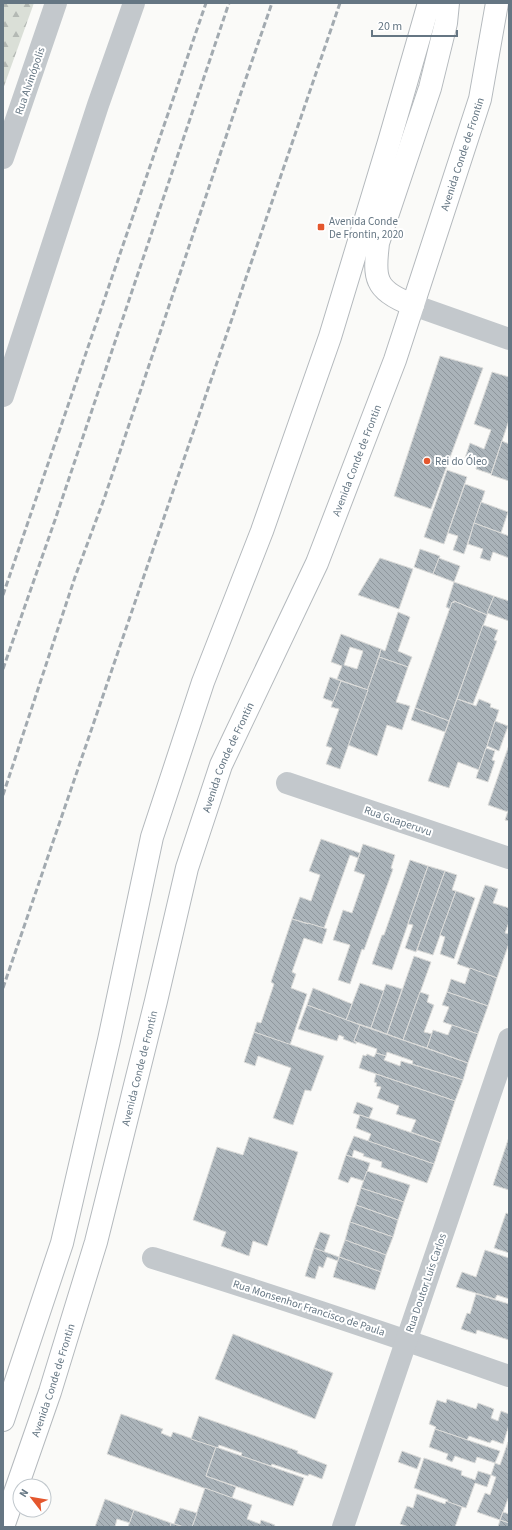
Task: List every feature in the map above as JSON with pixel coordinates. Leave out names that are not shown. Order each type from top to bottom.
[{"type":"highway","points":[[3,1420],[62,1244],[109,1040],[152,837],[204,682],[262,531],[330,337],[429,3]]},
{"type":"highway","points":[[413,305],[397,299],[379,281],[376,266],[378,243],[430,88],[446,23],[448,3]]},
{"type":"highway","name":"Avenida Conde de Frontin","points":[[3,1527],[50,1392],[96,1242],[156,1001],[187,868],[219,772],[317,563],[396,360],[480,99],[497,3]]},
{"type":"street","name":"Rua Alvinópolis","points":[[3,158],[56,3]]},
{"type":"street","points":[[3,396],[98,105],[134,3]]},
{"type":"street","points":[[413,305],[509,339]]},
{"type":"street","name":"Rua Guaperuvu","points":[[287,783],[509,858]]},
{"type":"street","name":"Rua Doutor Luis Carlos","points":[[343,1527],[509,1039]]},
{"type":"street","name":"Rua Monsenhor Francisco de Paula","points":[[153,1258],[406,1340],[509,1376]]},
{"type":"green space","points":[[3,3],[34,3],[3,89]]},
{"type":"building","name":"Rei do Óleo","points":[[440,356],[483,368],[431,509],[394,496]]},
{"type":"building","points":[[492,372],[509,377],[509,420],[491,474],[476,469],[478,462],[465,458],[470,443],[484,449],[491,430],[474,424]]},
{"type":"building","points":[[502,441],[509,444],[509,481],[491,475]]},
{"type":"building","points":[[447,470],[467,477],[444,544],[424,537]]},
{"type":"building","points":[[465,484],[485,491],[464,554],[453,550],[458,536],[448,533]]},
{"type":"building","points":[[481,502],[508,512],[501,533],[474,523]]},
{"type":"building","points":[[474,523],[509,536],[509,558],[493,552],[490,561],[480,558],[483,549],[468,544]]},
{"type":"building","points":[[420,549],[440,556],[433,574],[414,567]]},
{"type":"building","points":[[380,558],[413,569],[399,609],[358,595]]},
{"type":"building","points":[[439,558],[460,566],[454,582],[433,574]]},
{"type":"building","points":[[454,582],[494,596],[487,615],[454,601],[450,609],[446,607]]},
{"type":"building","points":[[494,596],[509,601],[509,621],[487,613]]},
{"type":"building","points":[[454,601],[487,615],[449,721],[415,708],[452,602],[454,603]]},
{"type":"building","points":[[398,612],[410,617],[398,651],[412,657],[408,667],[379,657],[381,649],[385,651]]},
{"type":"building","points":[[483,625],[498,630],[494,640],[497,641],[473,704],[457,699]]},
{"type":"building","points":[[341,634],[381,649],[368,690],[337,679],[342,666],[331,662]],"holes":[[[350,647],[363,651],[357,669],[344,665]]]},
{"type":"building","points":[[379,657],[408,667],[396,702],[410,706],[402,730],[387,725],[377,756],[348,745]]},
{"type":"building","points":[[330,677],[341,681],[334,702],[323,698]]},
{"type":"building","points":[[341,681],[368,690],[340,769],[326,764],[332,748],[326,746],[339,709],[331,707]]},
{"type":"building","points":[[457,699],[476,706],[479,699],[491,704],[490,707],[499,710],[479,770],[458,762],[449,788],[428,781]]},
{"type":"building","points":[[415,708],[449,721],[445,732],[411,720]]},
{"type":"building","points":[[495,721],[508,726],[499,751],[487,746]]},
{"type":"building","points":[[509,745],[509,808],[508,812],[488,805]]},
{"type":"building","points":[[486,748],[495,751],[492,760],[495,761],[488,782],[476,778]]},
{"type":"building","points":[[509,808],[509,821],[505,820]]},
{"type":"building","points":[[321,839],[360,853],[358,858],[350,855],[324,928],[292,919],[300,897],[311,901],[320,875],[309,871]]},
{"type":"building","points":[[363,844],[395,855],[391,868],[393,869],[364,950],[362,949],[350,984],[338,980],[350,945],[333,940],[343,910],[352,913],[365,875],[354,871]]},
{"type":"building","points":[[410,860],[428,866],[392,970],[372,964],[382,935],[384,935]]},
{"type":"building","points":[[428,866],[445,871],[416,952],[405,948],[413,925],[408,924]]},
{"type":"building","points":[[445,871],[457,875],[452,890],[456,891],[433,955],[417,950]]},
{"type":"building","points":[[485,885],[498,889],[493,903],[509,908],[509,922],[505,933],[509,934],[509,943],[497,978],[457,964]]},
{"type":"building","points":[[456,891],[475,898],[454,959],[440,954],[445,937],[440,935]]},
{"type":"building","points":[[292,919],[327,929],[322,944],[304,938],[292,972],[296,974],[291,988],[307,994],[290,1045],[254,1032],[257,1022],[261,1023],[274,984],[271,982]]},
{"type":"building","points":[[414,956],[431,962],[403,1040],[387,1034]]},
{"type":"building","points":[[470,968],[497,978],[488,1006],[447,992],[451,979],[465,984]]},
{"type":"building","points":[[360,983],[384,991],[371,1028],[346,1020]]},
{"type":"building","points":[[386,984],[402,989],[387,1034],[371,1028]]},
{"type":"building","points":[[313,988],[352,1004],[346,1020],[307,1005]]},
{"type":"building","points":[[420,992],[429,995],[427,1002],[434,1005],[424,1032],[432,1034],[427,1048],[403,1040]]},
{"type":"building","points":[[447,992],[488,1006],[478,1034],[443,1022],[449,1007],[442,1005]]},
{"type":"building","points":[[307,1005],[360,1025],[354,1041],[356,1044],[343,1039],[344,1037],[339,1035],[337,1041],[298,1029]]},
{"type":"building","points":[[360,1025],[468,1063],[463,1080],[412,1064],[413,1061],[387,1052],[386,1056],[376,1053],[377,1049],[354,1041]]},
{"type":"building","points":[[452,1025],[478,1034],[468,1063],[427,1048],[433,1030],[448,1035]]},
{"type":"building","points":[[254,1032],[324,1056],[311,1091],[305,1090],[293,1125],[273,1118],[291,1068],[258,1056],[255,1066],[244,1062]]},
{"type":"building","points":[[376,1053],[386,1056],[384,1060],[400,1066],[401,1061],[463,1080],[455,1101],[359,1068],[363,1055],[366,1056],[367,1054],[374,1057]]},
{"type":"building","points":[[376,1074],[455,1101],[441,1143],[411,1132],[416,1120],[396,1114],[399,1106],[377,1098],[381,1087],[376,1086],[377,1083],[374,1082]]},
{"type":"building","points":[[357,1102],[373,1108],[369,1118],[353,1113]]},
{"type":"building","points":[[360,1115],[441,1143],[434,1164],[368,1141],[371,1134],[356,1128]]},
{"type":"building","points":[[354,1136],[434,1164],[427,1183],[381,1167],[382,1162],[363,1156],[364,1154],[354,1150],[352,1157],[346,1155]]},
{"type":"building","points":[[249,1137],[298,1152],[267,1246],[253,1241],[249,1256],[221,1246],[226,1232],[193,1220],[217,1147],[243,1155]]},
{"type":"building","points":[[509,1137],[509,1190],[493,1185]]},
{"type":"building","points":[[346,1155],[370,1163],[364,1181],[351,1177],[348,1183],[338,1179]]},
{"type":"building","points":[[367,1171],[410,1185],[404,1202],[361,1188]]},
{"type":"building","points":[[361,1188],[404,1202],[398,1220],[356,1205]]},
{"type":"building","points":[[356,1205],[398,1220],[393,1237],[350,1222]]},
{"type":"building","points":[[506,1213],[509,1214],[509,1253],[494,1248]]},
{"type":"building","points":[[350,1222],[393,1237],[386,1255],[345,1240]]},
{"type":"building","points":[[320,1232],[330,1235],[324,1252],[314,1248]]},
{"type":"building","points":[[345,1240],[386,1255],[381,1272],[339,1257]]},
{"type":"building","points":[[314,1248],[339,1257],[338,1261],[327,1257],[323,1268],[319,1266],[315,1279],[305,1276]]},
{"type":"building","points":[[485,1250],[509,1258],[509,1299],[497,1295],[495,1299],[456,1287],[462,1272],[476,1277]]},
{"type":"building","points":[[339,1257],[381,1272],[375,1290],[333,1277]]},
{"type":"building","points":[[476,1294],[509,1304],[509,1340],[477,1330],[476,1334],[461,1329],[467,1313],[470,1314]]},
{"type":"building","points":[[233,1334],[333,1373],[315,1419],[215,1379]]},
{"type":"building","points":[[447,1399],[476,1409],[478,1403],[494,1409],[491,1418],[498,1421],[501,1411],[509,1414],[509,1425],[503,1444],[492,1440],[490,1443],[469,1436],[467,1440],[435,1429],[436,1427],[429,1424],[437,1400],[446,1403]]},
{"type":"building","points":[[121,1414],[163,1429],[161,1433],[171,1437],[173,1432],[216,1447],[206,1476],[236,1487],[232,1498],[107,1454]]},
{"type":"building","points":[[199,1416],[298,1451],[297,1453],[327,1465],[322,1479],[272,1464],[271,1466],[241,1456],[242,1453],[219,1445],[218,1448],[191,1439]]},
{"type":"building","points":[[435,1429],[500,1451],[495,1463],[477,1457],[475,1463],[455,1456],[452,1462],[446,1459],[448,1454],[429,1447]]},
{"type":"building","points":[[508,1442],[509,1496],[500,1520],[477,1512],[485,1493],[490,1495],[496,1477],[491,1475],[495,1463],[500,1465]]},
{"type":"building","points":[[216,1447],[304,1478],[293,1506],[206,1476]]},
{"type":"building","points":[[402,1451],[421,1458],[417,1469],[398,1462]]},
{"type":"building","points":[[424,1458],[462,1471],[461,1475],[475,1480],[478,1471],[491,1475],[487,1487],[475,1483],[466,1508],[447,1502],[448,1500],[414,1488]]},
{"type":"building","points":[[205,1488],[252,1505],[247,1519],[260,1524],[261,1520],[275,1525],[274,1527],[192,1527]]},
{"type":"building","points":[[417,1494],[445,1504],[446,1501],[462,1507],[455,1527],[409,1527],[400,1524],[407,1506],[413,1508]]},
{"type":"building","points":[[105,1499],[134,1510],[130,1523],[117,1519],[115,1527],[95,1527]]},
{"type":"building","points":[[180,1508],[197,1513],[192,1527],[184,1527],[174,1524]]},
{"type":"building","points":[[134,1510],[171,1523],[170,1527],[128,1527]]},
{"type":"building","points":[[503,1512],[509,1514],[509,1523],[500,1520]]},
{"type":"building","points":[[500,1520],[509,1523],[509,1527],[498,1527]]},
{"type":"building","points":[[171,1523],[174,1524],[184,1527],[170,1527]]},
{"type":"railway","points":[[3,595],[206,3]]},
{"type":"railway","points":[[3,669],[55,520],[229,3]]},
{"type":"railway","points":[[3,795],[75,577],[104,499],[272,3]]},
{"type":"railway","points":[[3,988],[340,3]]},
{"type":"place","name":"Avenida Conde De Frontin, 2020","points":[[321,227]]},
{"type":"place","name":"Rei do Óleo","points":[[427,461]]}]
